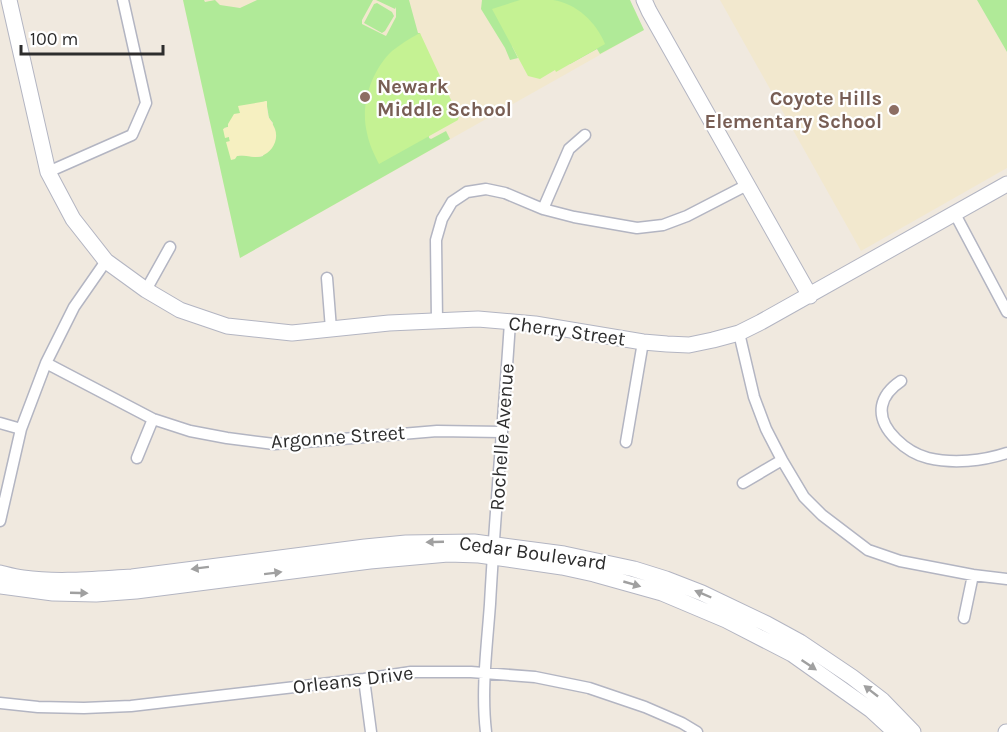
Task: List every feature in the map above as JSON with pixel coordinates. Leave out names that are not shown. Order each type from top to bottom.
[{"type":"street","name":"Cherry Street","points":[[9,0],[48,172],[73,219],[106,261],[146,290],[180,310],[226,326],[292,333],[389,323],[478,319],[535,324],[643,342],[689,345],[740,333],[810,296],[1007,184]]},
{"type":"street","points":[[48,172],[132,135],[146,103],[123,0]]},
{"type":"street","points":[[644,0],[810,296]]},
{"type":"street","points":[[543,209],[569,149],[585,135]]},
{"type":"street","points":[[437,321],[436,240],[442,219],[452,202],[467,192],[486,189],[505,193],[543,209],[637,228],[663,225],[687,216],[747,185]]},
{"type":"street","points":[[955,214],[1007,312]]},
{"type":"street","points":[[146,290],[170,247]]},
{"type":"street","points":[[0,521],[21,429],[46,363],[74,307],[106,261]]},
{"type":"street","points":[[327,278],[332,329]]},
{"type":"street","name":"Rochelle Avenue","points":[[486,732],[484,716],[493,550],[510,322]]},
{"type":"street","points":[[740,333],[754,397],[766,429],[804,497],[822,515],[868,549],[900,561],[1007,579]]},
{"type":"street","points":[[626,442],[643,342]]},
{"type":"street","name":"Argonne Street","points":[[46,363],[153,419],[190,431],[227,438],[274,444],[427,431],[502,432]]},
{"type":"street","points":[[901,381],[891,388],[882,407],[887,427],[903,447],[927,458],[951,460],[994,457],[1007,453]]},
{"type":"street","points":[[137,458],[153,419]]},
{"type":"street","points":[[0,423],[21,429]]},
{"type":"street","points":[[743,483],[782,460]]},
{"type":"street","name":"Cedar Boulevard","points":[[0,573],[47,580],[94,580],[365,547],[474,542],[493,550],[662,593],[726,620],[792,654],[871,710],[895,732]]},
{"type":"street","name":"Cedar Boulevard","points":[[0,586],[53,593],[96,594],[136,591],[410,556],[479,555],[493,550],[564,554],[634,569],[702,593],[759,620],[792,638],[852,677],[882,700],[913,732]]},
{"type":"street","points":[[964,618],[973,575]]},
{"type":"street","name":"Orleans Drive","points":[[0,703],[38,707],[131,706],[411,672],[486,673],[535,677],[589,688],[645,707],[680,728],[697,732]]},
{"type":"street","points":[[364,679],[371,732]]},
{"type":"shaded area","name":"Newark Middle School","points":[[183,0],[630,0],[644,30],[240,258]]},
{"type":"shaded area","name":"Coyote Hills Elementary School","points":[[720,0],[977,0],[1007,52],[1007,168],[861,251]]},
{"type":"green space","name":"Newark Middle School","points":[[183,0],[204,0],[205,2],[215,0],[220,5],[240,8],[257,0],[373,0],[362,24],[386,36],[396,17],[396,7],[395,9],[376,0],[409,0],[418,33],[420,33],[429,138],[446,131],[450,139],[240,258]],"holes":[[[266,101],[269,118],[273,123],[263,156],[237,156],[227,142],[230,142],[229,137],[224,128],[228,127],[240,113]]]},
{"type":"green space","points":[[482,0],[630,0],[644,30],[600,54],[597,49],[570,64],[512,46],[518,58],[510,60],[481,9]]},
{"type":"green space","points":[[520,0],[553,0],[570,5],[585,15],[597,29],[605,44],[540,79],[528,76],[492,9]]},
{"type":"green space","points":[[977,0],[1007,0],[1007,52]]},
{"type":"green space","points":[[377,3],[392,12],[394,16],[382,33],[364,23],[374,4]]},
{"type":"green space","points":[[420,33],[452,102],[460,112],[458,120],[379,164],[369,141],[365,122],[369,89],[378,68],[392,51]]},
{"type":"sand","points":[[267,101],[268,116],[276,133],[274,146],[261,156],[237,156],[231,160],[226,142],[230,141],[229,137],[225,138],[223,129],[228,127],[234,114],[240,113],[238,106]]},
{"type":"place","name":"Newark Middle School","points":[[365,97]]},
{"type":"place","name":"Coyote Hills Elementary School","points":[[894,110]]}]
